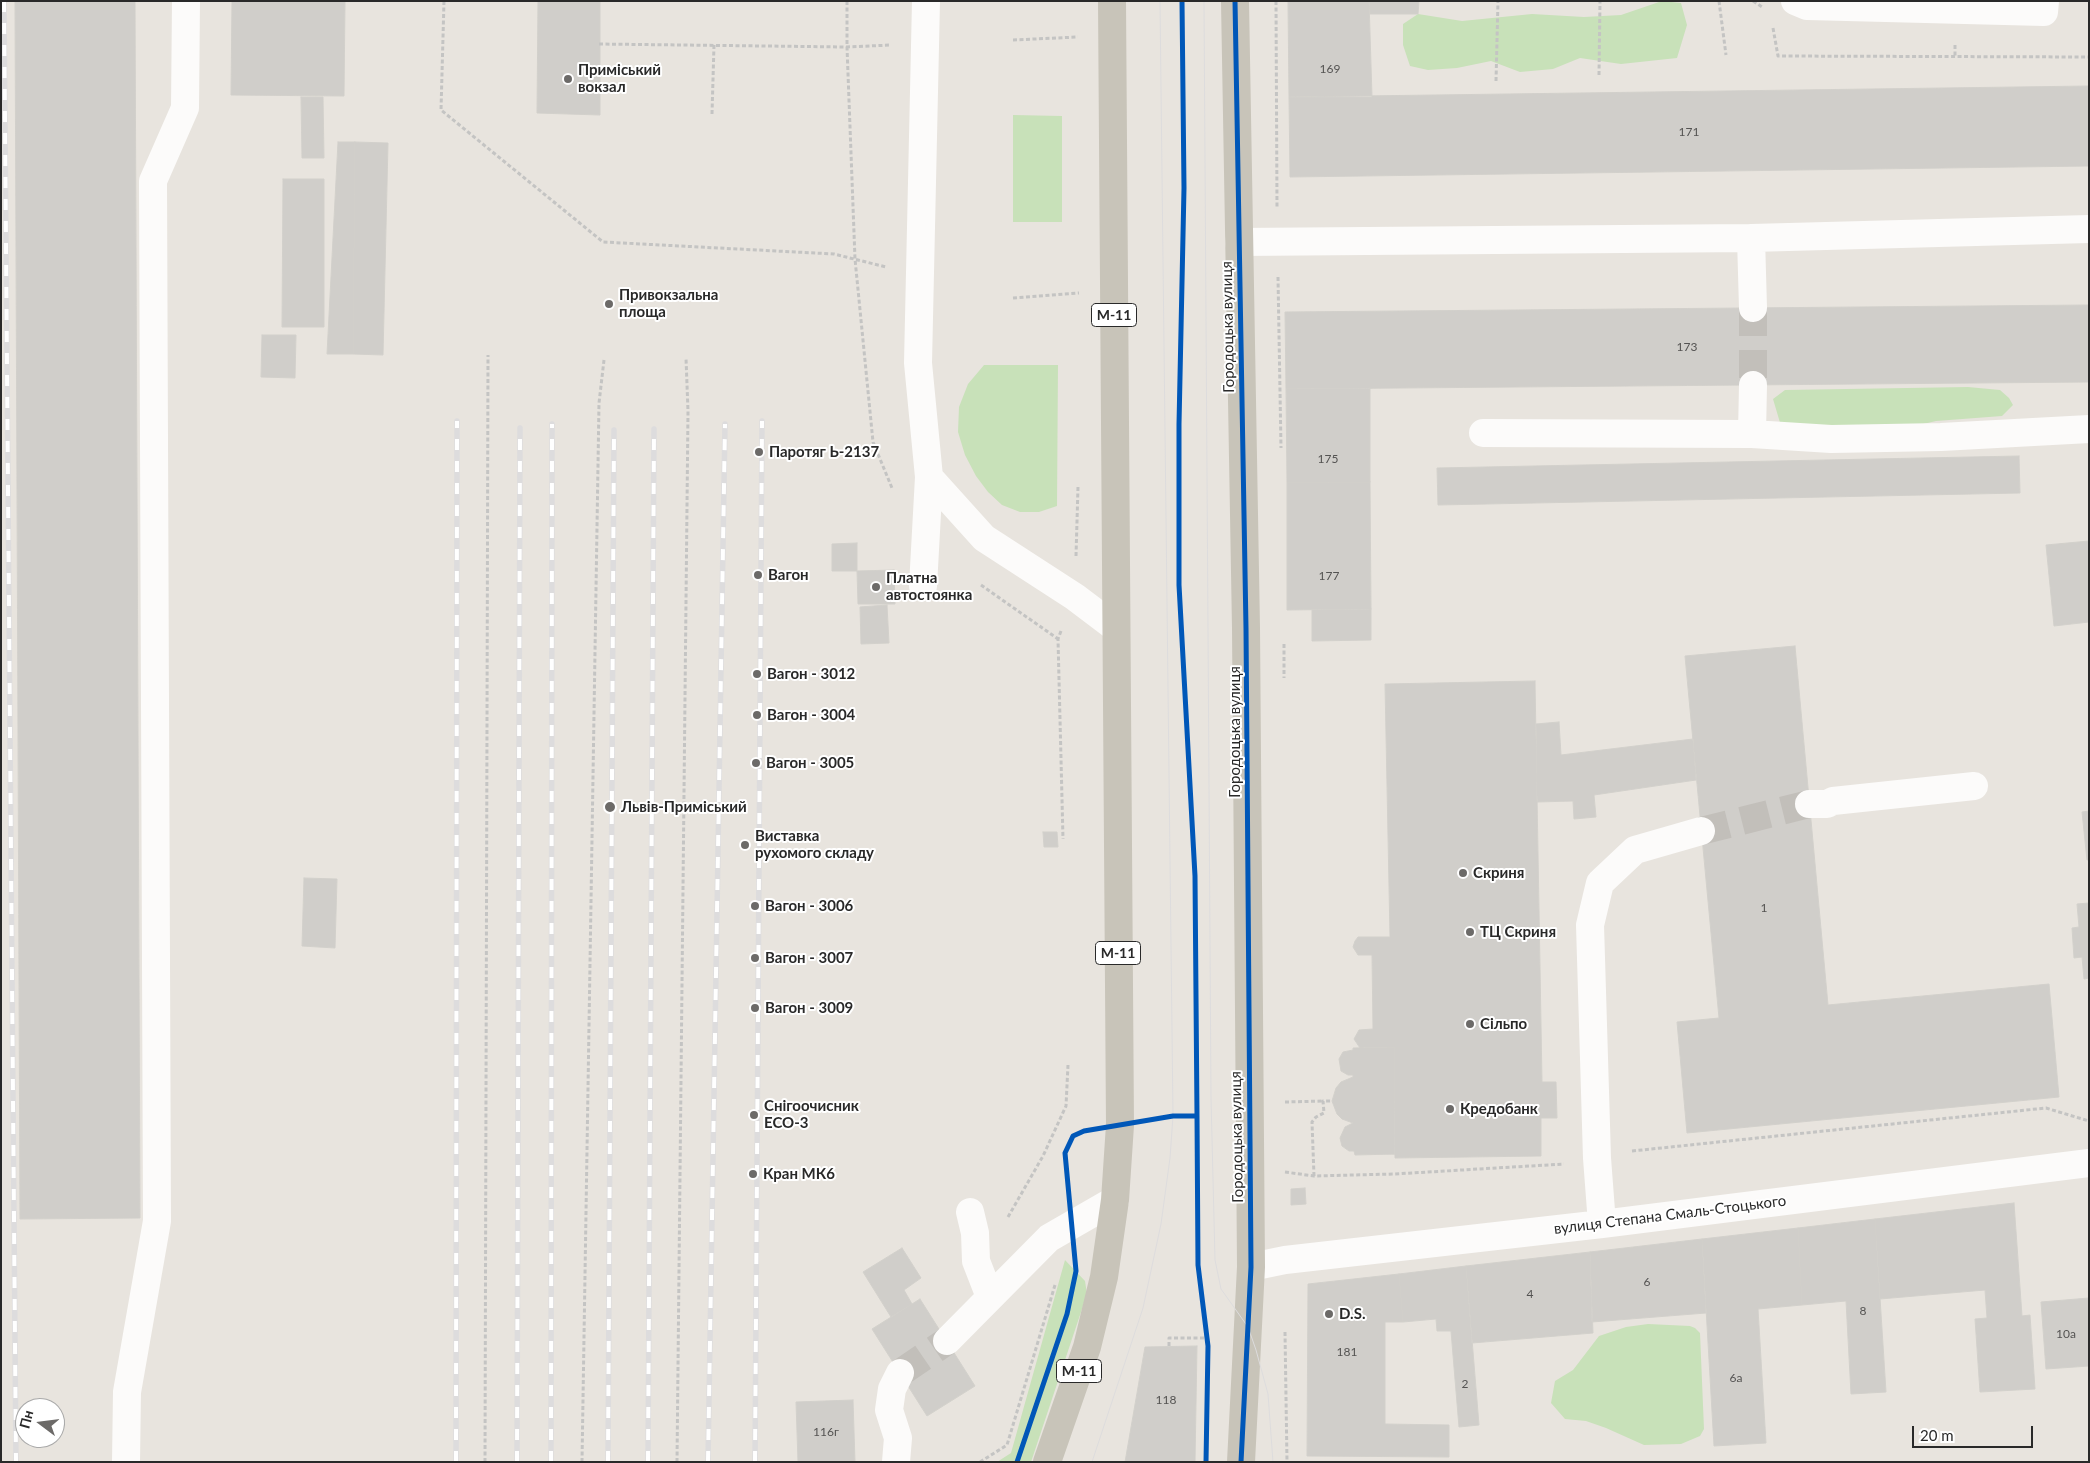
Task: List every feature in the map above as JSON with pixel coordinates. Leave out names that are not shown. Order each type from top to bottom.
[{"type":"main road","name":"М-11","points":[[1047,1462],[1087,1347],[1104,1278],[1115,1200],[1120,1125],[1112,1]]},
{"type":"main road","name":"Городоцька вулиця","points":[[1235,1],[1246,628],[1251,1268],[1241,1462]]},
{"type":"street","points":[[126,1462],[127,1392],[157,1221],[153,181],[185,108],[186,1]]},
{"type":"street","points":[[923,586],[929,477],[918,363],[926,1]]},
{"type":"street","points":[[1795,1],[1807,6],[2044,12],[2045,1]]},
{"type":"street","points":[[1239,242],[1751,238],[2089,229]]},
{"type":"street","points":[[1751,238],[1752,308]]},
{"type":"street","points":[[1752,434],[1753,385]]},
{"type":"street","points":[[1483,433],[1752,434],[1832,439],[1931,437],[2089,429]]},
{"type":"street","points":[[929,477],[984,538],[1075,597],[1116,628]]},
{"type":"street","points":[[1809,804],[1827,804],[1833,801],[1974,786]]},
{"type":"street","points":[[1602,1224],[1597,1158],[1590,926],[1600,883],[1635,850],[1701,831]]},
{"type":"street","name":"вулиця Степана Смаль-Стоцького","points":[[1251,1268],[1285,1260],[1602,1224],[2089,1163]]},
{"type":"street","points":[[947,1341],[1049,1238],[1115,1200]]},
{"type":"street","points":[[972,1222],[976,1261],[990,1296]]},
{"type":"street","points":[[896,1462],[898,1438],[889,1410],[892,1389],[900,1373]]},
{"type":"path","points":[[444,1],[441,110],[603,242],[834,254],[891,269]]},
{"type":"path","points":[[847,1],[855,258],[873,442],[893,491]]},
{"type":"path","points":[[1496,81],[1498,1]]},
{"type":"path","points":[[1599,75],[1600,1]]},
{"type":"path","points":[[1719,1],[1726,55]]},
{"type":"path","points":[[1753,1],[1764,8]]},
{"type":"path","points":[[1772,21],[1778,56],[2089,57]]},
{"type":"path","points":[[1013,40],[1079,37]]},
{"type":"path","points":[[599,44],[847,47],[897,45]]},
{"type":"path","points":[[712,114],[714,46]]},
{"type":"path","points":[[1013,298],[1082,293]]},
{"type":"path","points":[[484,1462],[488,355]]},
{"type":"path","points":[[677,1462],[688,421],[686,358]]},
{"type":"path","points":[[582,1462],[599,403],[604,360]]},
{"type":"path","points":[[981,585],[1058,639]]},
{"type":"path","points":[[1063,839],[1058,639],[1075,597]]},
{"type":"path","points":[[972,1222],[999,1233],[1041,1159],[1066,1106],[1068,1065]]},
{"type":"path","points":[[1314,1176],[1312,1122],[1316,1117],[1324,1113],[1323,1101]]},
{"type":"path","points":[[1288,1102],[1332,1101]]},
{"type":"path","points":[[1169,1346],[1169,1338],[1207,1338],[1198,1265],[1197,1107]]},
{"type":"path","points":[[1632,1151],[2046,1108],[2089,1121]]},
{"type":"path","points":[[1188,1116],[1197,1116]]},
{"type":"path","points":[[1285,1172],[1314,1176],[1394,1174],[1570,1164]]},
{"type":"path","points":[[980,1462],[1007,1445],[1056,1278]]},
{"type":"path","points":[[1285,1330],[1287,1462]]},
{"type":"green space","points":[[1662,1],[1681,3],[1687,25],[1677,58],[1621,64],[1580,58],[1553,69],[1520,72],[1491,61],[1457,68],[1428,70],[1410,66],[1403,45],[1403,24],[1418,14],[1462,21],[1532,14],[1584,17],[1621,15]]},
{"type":"green space","points":[[1013,115],[1062,116],[1062,222],[1013,222]]},
{"type":"green space","points":[[984,365],[1058,365],[1057,506],[1039,512],[1020,512],[1002,505],[988,492],[976,476],[965,455],[958,432],[959,407],[968,384]]},
{"type":"green space","points":[[1968,387],[2000,390],[2009,398],[2013,405],[2002,416],[1936,421],[1898,430],[1781,426],[1773,399],[1785,390]]},
{"type":"green space","points":[[1065,1260],[1085,1281],[1087,1294],[1031,1462],[997,1462],[1011,1453]]},
{"type":"green space","points":[[1648,1324],[1690,1326],[1700,1333],[1704,1429],[1700,1436],[1681,1444],[1644,1445],[1586,1421],[1565,1419],[1551,1403],[1555,1381],[1573,1370],[1599,1336],[1626,1327]]},
{"type":"building","points":[[15,1],[135,1],[140,1218],[20,1219]]},
{"type":"building","points":[[232,1],[345,1],[344,96],[231,95]]},
{"type":"building","name":"Приміський вокзал","points":[[538,1],[600,1],[600,115],[537,113]]},
{"type":"building","points":[[1288,1],[1369,1],[1372,97],[1289,97]]},
{"type":"building","points":[[1369,1],[1419,1],[1418,14],[1370,14]]},
{"type":"building","points":[[2089,86],[2089,166],[1290,177],[1289,97]]},
{"type":"building","points":[[301,97],[323,97],[324,158],[302,158]]},
{"type":"building","points":[[338,142],[355,142],[353,354],[327,354]]},
{"type":"building","points":[[355,142],[388,143],[383,355],[353,354]]},
{"type":"building","points":[[283,179],[324,179],[324,327],[282,327]]},
{"type":"building","points":[[2089,305],[2089,382],[1286,389],[1285,312]]},
{"type":"building","points":[[262,335],[296,335],[295,378],[261,377]]},
{"type":"building","points":[[1370,388],[1370,482],[1287,483],[1286,389]]},
{"type":"building","points":[[2019,456],[2020,493],[1438,505],[1437,468]]},
{"type":"building","points":[[1370,482],[1371,609],[1287,610],[1287,483]]},
{"type":"building","points":[[2089,541],[2089,622],[2054,626],[2046,545]]},
{"type":"building","points":[[857,543],[857,571],[832,571],[832,544]]},
{"type":"building","name":"Платна автостоянка","points":[[894,570],[895,604],[858,604],[857,571]]},
{"type":"building","points":[[887,605],[889,643],[861,644],[860,607]]},
{"type":"building","points":[[1371,609],[1371,640],[1312,641],[1312,610]]},
{"type":"building","points":[[1795,646],[1828,1005],[2049,984],[2059,1097],[1687,1133],[1677,1022],[1719,1018],[1685,656]]},
{"type":"building","name":"Скриня","points":[[1535,681],[1542,1082],[1556,1082],[1557,1118],[1541,1118],[1541,1156],[1395,1158],[1394,1047],[1360,1048],[1354,1039],[1359,1030],[1373,1029],[1372,955],[1358,955],[1353,947],[1355,941],[1358,937],[1390,937],[1385,684]]},
{"type":"building","points":[[1559,722],[1561,755],[1693,739],[1696,780],[1594,795],[1596,817],[1574,819],[1573,801],[1537,802],[1536,724]]},
{"type":"building","points":[[2089,811],[2089,860],[2087,860],[2082,812]]},
{"type":"building","points":[[1043,832],[1057,832],[1058,847],[1044,847]]},
{"type":"building","points":[[304,878],[337,879],[335,948],[302,946]]},
{"type":"building","points":[[2089,903],[2089,978],[2084,979],[2082,957],[2074,958],[2072,928],[2079,927],[2077,904]]},
{"type":"building","points":[[1394,1047],[1395,1154],[1355,1155],[1354,1151],[1349,1151],[1342,1146],[1340,1138],[1345,1127],[1353,1123],[1342,1119],[1337,1114],[1332,1101],[1336,1088],[1341,1082],[1353,1077],[1353,1075],[1348,1075],[1341,1071],[1339,1059],[1343,1052],[1353,1050],[1353,1048]]},
{"type":"building","points":[[1305,1188],[1306,1204],[1291,1205],[1291,1189]]},
{"type":"building","points":[[2014,1203],[2022,1316],[2030,1315],[2035,1389],[1980,1392],[1975,1319],[1987,1318],[1985,1290],[1880,1299],[1875,1219]]},
{"type":"building","points":[[1875,1219],[1886,1392],[1851,1394],[1846,1301],[1802,1305],[1798,1228]]},
{"type":"building","points":[[1798,1228],[1802,1305],[1758,1309],[1766,1443],[1714,1446],[1702,1239]]},
{"type":"building","points":[[1702,1239],[1706,1313],[1592,1322],[1590,1252]]},
{"type":"building","points":[[902,1248],[921,1278],[904,1290],[912,1304],[891,1317],[863,1272]]},
{"type":"building","points":[[1590,1252],[1593,1333],[1472,1343],[1466,1266]]},
{"type":"building","points":[[1466,1266],[1479,1425],[1459,1427],[1451,1331],[1437,1331],[1436,1319],[1403,1322],[1399,1274]]},
{"type":"building","points":[[1399,1274],[1403,1322],[1385,1322],[1385,1424],[1449,1425],[1449,1457],[1307,1456],[1308,1284]]},
{"type":"building","points":[[2089,1298],[2089,1366],[2046,1369],[2041,1302]]},
{"type":"building","points":[[920,1299],[975,1386],[927,1416],[872,1329]]},
{"type":"building","points":[[1197,1346],[1195,1462],[1125,1462],[1145,1347]]},
{"type":"building","points":[[853,1400],[855,1462],[798,1462],[796,1402]]},
{"type":"tunnel","points":[[1753,308],[1753,385]]},
{"type":"tunnel","points":[[1701,831],[1809,804]]},
{"type":"tunnel","points":[[900,1373],[947,1341]]},
{"type":"tram line","points":[[1092,1462],[1143,1308],[1161,1224],[1170,1158],[1173,1116],[1160,1]]},
{"type":"tram line","points":[[1204,1],[1211,1098],[1215,1260],[1221,1289],[1248,1327],[1256,1350],[1268,1394],[1273,1462]]},
{"type":"railway","points":[[4,1],[16,1462]]},
{"type":"railway","points":[[456,1462],[457,421]]},
{"type":"railway","points":[[755,1462],[762,421]]},
{"type":"railway","points":[[551,1462],[552,424]]},
{"type":"railway","points":[[708,1462],[725,424]]},
{"type":"railway","points":[[517,1462],[520,428]]},
{"type":"railway","points":[[648,1462],[654,429]]},
{"type":"railway","points":[[608,1462],[614,430]]},
{"type":"cycle path","points":[[1017,1462],[1067,1314],[1076,1271],[1065,1153],[1073,1136],[1084,1131],[1173,1116],[1197,1116],[1195,876],[1179,585],[1179,424],[1184,188],[1182,1]]},
{"type":"cycle path","points":[[1235,1],[1246,628],[1251,1267],[1241,1462]]},
{"type":"cycle path","points":[[1197,1116],[1198,1265],[1208,1346],[1206,1462]]},
{"type":"place","name":"Приміський вокзал","points":[[568,79]]},
{"type":"place","name":"Привокзальна площа","points":[[609,304]]},
{"type":"place","name":"Паротяг Ь-2137","points":[[759,452]]},
{"type":"place","name":"Вагон","points":[[758,575]]},
{"type":"place","name":"Платна автостоянка","points":[[876,587]]},
{"type":"place","name":"Вагон - 3012","points":[[757,674]]},
{"type":"place","name":"Вагон - 3004","points":[[757,715]]},
{"type":"place","name":"Вагон - 3005","points":[[756,763]]},
{"type":"place","name":"Львів-Приміський","points":[[610,807]]},
{"type":"place","name":"Виставка рухомого складу","points":[[745,845]]},
{"type":"place","name":"Скриня","points":[[1463,873]]},
{"type":"place","name":"Вагон - 3006","points":[[755,906]]},
{"type":"place","name":"ТЦ Скриня","points":[[1470,932]]},
{"type":"place","name":"Вагон - 3007","points":[[755,958]]},
{"type":"place","name":"Вагон - 3009","points":[[755,1008]]},
{"type":"place","name":"Сільпо","points":[[1470,1024]]},
{"type":"place","name":"Кредобанк","points":[[1450,1109]]},
{"type":"place","name":"Снігоочисник ЕСО-3","points":[[754,1115]]},
{"type":"place","name":"Кран МК6","points":[[753,1174]]},
{"type":"place","name":"D.S.","points":[[1329,1314]]}]
